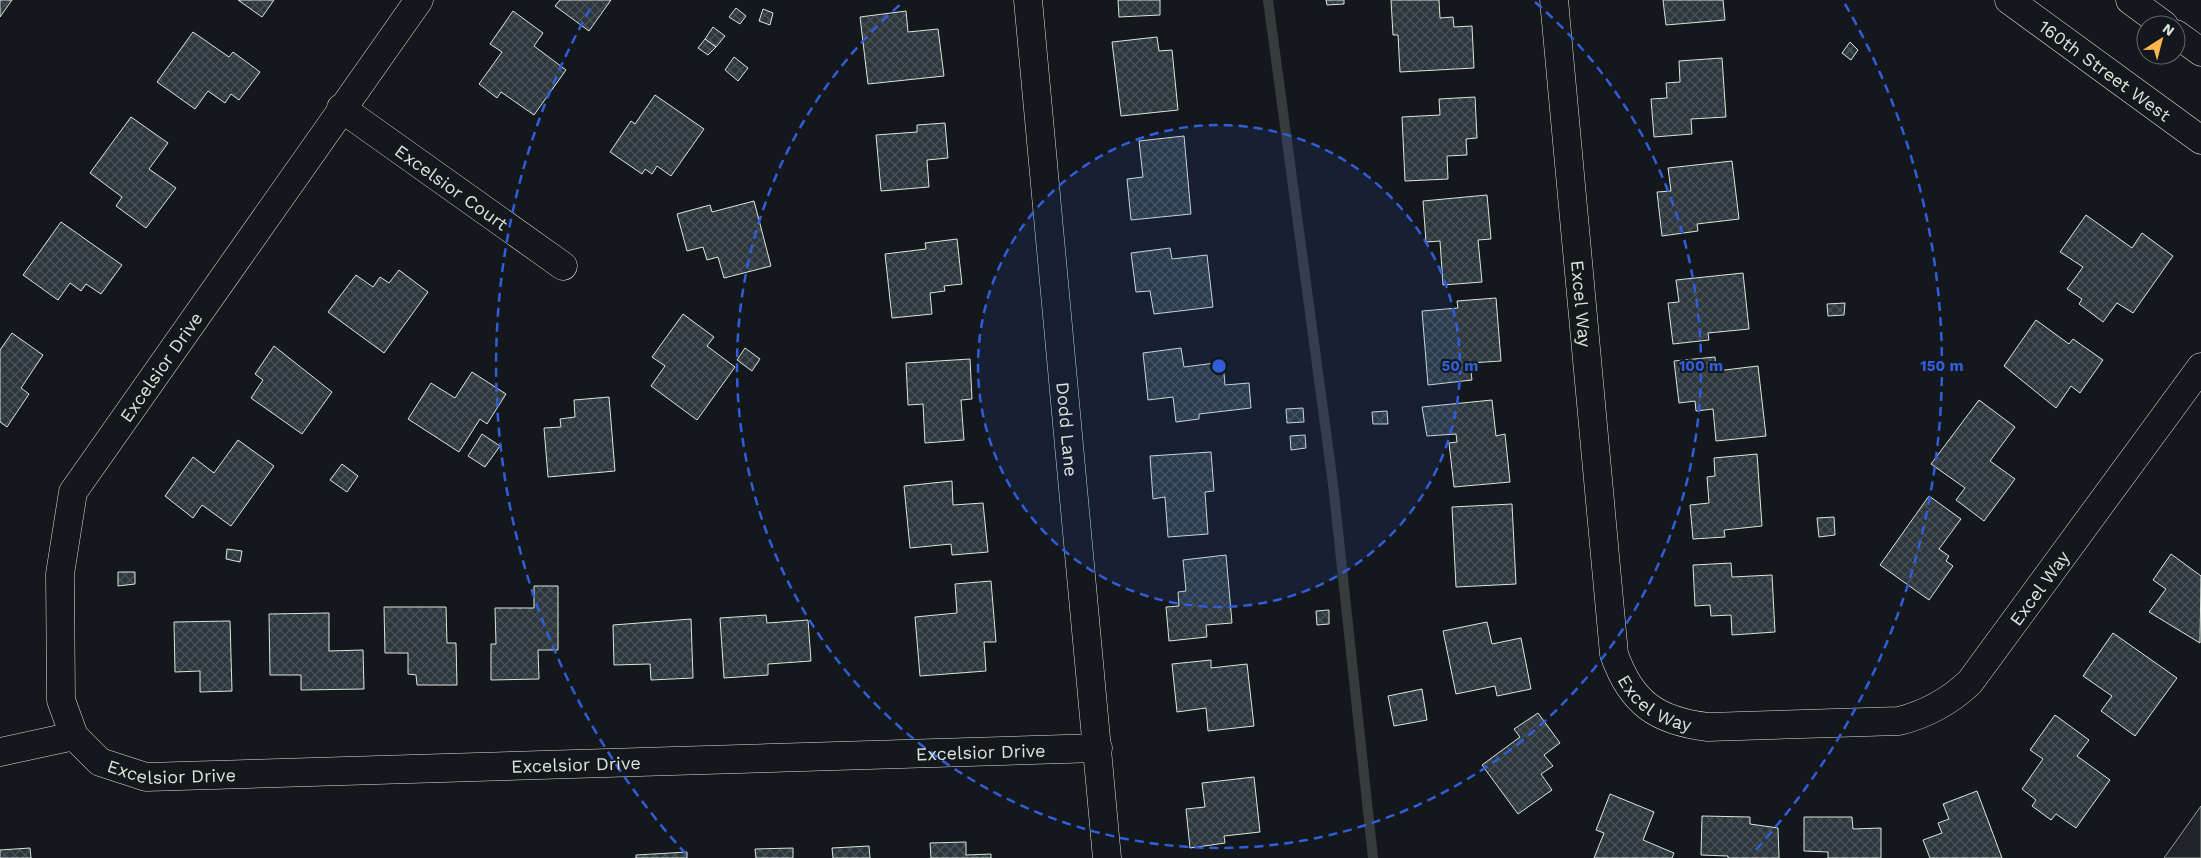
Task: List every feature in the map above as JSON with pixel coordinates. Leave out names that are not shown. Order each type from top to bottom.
[{"type":"street","name":"Excelsior Drive","points":[[419,0],[73,492],[60,574],[61,700],[74,736],[100,762],[146,777],[1098,748]]},
{"type":"street","name":"Dodd Lane","points":[[1028,0],[1108,858]]},
{"type":"street","name":"Excel Way","points":[[1554,0],[1614,654],[1630,689],[1645,705],[1659,714],[1682,724],[1708,727],[1899,721],[1918,716],[1948,701],[1970,682],[2201,367]]},
{"type":"street","name":"160th Street West","points":[[2009,0],[2201,140]]},
{"type":"street","points":[[2130,0],[2150,15]]},
{"type":"street","points":[[2186,41],[2201,52]]},
{"type":"street","name":"Excelsior Court","points":[[342,108],[563,266]]},
{"type":"street","points":[[0,752],[74,736]]},
{"type":"shaded area","points":[[2201,806],[2201,858],[2164,858]]},
{"type":"building","points":[[0,0],[12,0],[0,17]]},
{"type":"building","points":[[238,0],[274,0],[262,17]]},
{"type":"building","points":[[560,0],[611,0],[589,31],[555,6]]},
{"type":"building","points":[[1118,0],[1160,0],[1160,15],[1119,17]]},
{"type":"building","points":[[1326,0],[1344,0],[1344,4],[1327,5]]},
{"type":"building","points":[[1391,0],[1439,0],[1440,18],[1453,17],[1454,27],[1472,26],[1474,68],[1400,72],[1398,35],[1393,35]]},
{"type":"building","points":[[1663,0],[1723,0],[1725,20],[1666,25]]},
{"type":"building","points":[[736,8],[746,16],[740,24],[729,17]]},
{"type":"building","points":[[763,9],[773,13],[770,25],[759,21]]},
{"type":"building","points":[[513,11],[543,33],[534,46],[566,70],[534,115],[501,92],[497,98],[479,84],[502,52],[490,44]]},
{"type":"building","points":[[906,11],[908,32],[938,29],[944,76],[868,84],[860,17]]},
{"type":"building","points":[[713,27],[725,36],[716,47],[705,39]]},
{"type":"building","points":[[193,32],[229,57],[233,52],[260,72],[239,100],[231,94],[225,103],[208,91],[195,109],[157,82]]},
{"type":"building","points":[[1157,37],[1159,51],[1172,50],[1178,110],[1121,116],[1112,42]]},
{"type":"building","points":[[705,39],[716,47],[708,55],[698,48]]},
{"type":"building","points":[[1850,42],[1858,50],[1851,60],[1842,53]]},
{"type":"building","points":[[734,57],[748,68],[738,81],[725,70]]},
{"type":"building","points":[[1722,58],[1726,117],[1691,119],[1692,134],[1654,137],[1651,99],[1667,98],[1666,83],[1680,82],[1679,61]]},
{"type":"building","points":[[655,95],[704,129],[671,176],[657,166],[652,174],[645,169],[642,174],[610,152],[631,121],[635,124]]},
{"type":"building","points":[[1475,97],[1477,138],[1466,139],[1467,155],[1447,156],[1448,179],[1405,181],[1402,117],[1440,115],[1439,99]]},
{"type":"building","points":[[131,117],[168,143],[149,169],[176,188],[146,228],[116,206],[122,197],[90,173]]},
{"type":"building","points":[[945,123],[948,158],[927,160],[929,187],[881,191],[876,135],[917,132],[917,125]]},
{"type":"building","points":[[1184,136],[1191,214],[1131,220],[1127,179],[1143,177],[1139,141]]},
{"type":"building","points":[[1732,161],[1739,219],[1697,224],[1698,231],[1662,236],[1657,192],[1671,191],[1668,168]]},
{"type":"building","points":[[1487,195],[1491,239],[1478,240],[1482,282],[1443,285],[1440,241],[1426,242],[1423,201]]},
{"type":"building","points":[[754,201],[771,266],[724,278],[718,257],[707,260],[703,247],[687,251],[677,214],[710,205],[712,212]]},
{"type":"building","points":[[2086,215],[2132,248],[2142,233],[2173,256],[2133,313],[2117,303],[2103,322],[2079,304],[2082,299],[2067,289],[2083,267],[2060,252]]},
{"type":"building","points":[[61,222],[122,265],[101,294],[86,284],[81,291],[70,283],[58,300],[23,275]]},
{"type":"building","points":[[957,239],[962,284],[944,286],[945,291],[930,293],[932,314],[892,318],[885,254],[926,249],[925,243]]},
{"type":"building","points":[[1170,248],[1172,259],[1207,255],[1213,307],[1154,314],[1150,291],[1136,292],[1131,253]]},
{"type":"building","points":[[399,270],[428,292],[384,353],[328,312],[356,275],[373,287],[380,277],[389,283]]},
{"type":"building","points":[[1743,273],[1749,329],[1708,333],[1709,340],[1673,344],[1668,303],[1679,302],[1676,280]]},
{"type":"building","points":[[1496,298],[1501,361],[1470,363],[1472,380],[1428,385],[1422,311],[1458,308],[1457,301]]},
{"type":"building","points":[[1845,303],[1844,315],[1828,316],[1827,304]]},
{"type":"building","points":[[683,314],[714,337],[707,346],[735,367],[697,420],[651,386],[665,366],[652,357]]},
{"type":"building","points":[[2036,320],[2069,344],[2073,339],[2103,360],[2080,393],[2071,386],[2056,408],[2004,366]]},
{"type":"building","points":[[12,333],[43,355],[21,388],[29,394],[7,427],[0,422],[0,350]]},
{"type":"building","points":[[274,346],[332,392],[302,434],[251,398],[263,380],[255,374]]},
{"type":"building","points":[[745,348],[760,359],[752,371],[737,360]]},
{"type":"building","points":[[1181,348],[1184,367],[1223,362],[1225,385],[1249,383],[1251,408],[1199,414],[1199,419],[1176,422],[1173,397],[1148,400],[1143,353]]},
{"type":"building","points":[[1715,357],[1716,371],[1758,366],[1766,436],[1716,441],[1713,409],[1696,411],[1695,401],[1679,403],[1674,361]]},
{"type":"building","points":[[970,359],[972,399],[961,400],[964,440],[925,443],[923,404],[908,405],[906,363]]},
{"type":"building","points":[[472,372],[506,394],[487,424],[480,419],[459,452],[408,419],[431,383],[455,398]]},
{"type":"building","points":[[609,397],[615,471],[548,477],[544,428],[561,427],[560,419],[575,417],[574,400]]},
{"type":"building","points":[[1492,400],[1496,436],[1505,434],[1510,482],[1454,487],[1449,443],[1457,442],[1456,434],[1427,436],[1422,407]]},
{"type":"building","points":[[1979,400],[2015,427],[1990,461],[2015,479],[1984,521],[1956,500],[1965,488],[1931,464]]},
{"type":"building","points":[[1303,408],[1304,422],[1287,423],[1286,409]]},
{"type":"building","points":[[1387,411],[1388,424],[1373,424],[1372,412]]},
{"type":"building","points":[[482,434],[500,446],[485,467],[468,456]]},
{"type":"building","points":[[1305,435],[1306,448],[1291,450],[1290,436]]},
{"type":"building","points":[[238,440],[274,466],[231,526],[202,505],[193,518],[165,496],[193,457],[214,473]]},
{"type":"building","points":[[1211,452],[1214,491],[1205,492],[1208,534],[1168,537],[1165,497],[1153,499],[1150,456]]},
{"type":"building","points":[[1757,454],[1762,526],[1724,530],[1725,537],[1693,539],[1690,505],[1709,503],[1707,477],[1715,476],[1714,458]]},
{"type":"building","points":[[342,464],[358,476],[347,492],[330,480]]},
{"type":"building","points":[[952,481],[953,505],[983,503],[988,552],[952,555],[951,544],[910,548],[904,486]]},
{"type":"building","points":[[1929,496],[1961,519],[1939,549],[1949,556],[1946,561],[1953,566],[1929,600],[1880,565]]},
{"type":"building","points":[[1512,504],[1516,584],[1456,587],[1452,507]]},
{"type":"building","points":[[1834,517],[1835,535],[1819,537],[1817,518]]},
{"type":"building","points":[[227,549],[242,551],[240,562],[226,559]]},
{"type":"building","points":[[2171,554],[2201,576],[2200,643],[2149,612],[2166,589],[2153,580]]},
{"type":"building","points":[[1226,555],[1232,623],[1206,625],[1207,637],[1169,641],[1166,607],[1179,606],[1178,592],[1186,591],[1183,560]]},
{"type":"building","points":[[1731,563],[1732,577],[1772,575],[1775,632],[1732,635],[1731,615],[1711,616],[1710,605],[1695,606],[1693,565]]},
{"type":"building","points":[[118,572],[135,572],[135,584],[118,586]]},
{"type":"building","points":[[991,581],[996,642],[984,642],[986,671],[920,676],[915,617],[957,613],[955,584]]},
{"type":"building","points":[[534,586],[558,586],[558,650],[538,650],[539,679],[491,680],[491,644],[496,644],[495,608],[534,608]]},
{"type":"building","points":[[384,607],[446,607],[447,643],[456,643],[457,685],[417,685],[416,675],[408,674],[408,653],[385,653]]},
{"type":"building","points":[[1329,610],[1329,624],[1317,625],[1316,611]]},
{"type":"building","points":[[329,613],[329,651],[363,650],[364,689],[301,690],[301,675],[270,675],[269,614]]},
{"type":"building","points":[[766,615],[767,623],[808,620],[811,661],[768,664],[768,675],[724,678],[720,618]]},
{"type":"building","points":[[691,619],[693,678],[651,680],[650,664],[614,665],[613,625]]},
{"type":"building","points":[[230,621],[232,691],[200,692],[200,671],[175,672],[174,622]]},
{"type":"building","points":[[1487,622],[1492,644],[1521,638],[1531,689],[1497,696],[1495,686],[1456,694],[1443,631]]},
{"type":"building","points":[[2113,633],[2177,678],[2135,736],[2101,711],[2112,696],[2083,676]]},
{"type":"building","points":[[1211,660],[1211,668],[1247,664],[1254,726],[1208,731],[1206,708],[1177,712],[1172,664]]},
{"type":"building","points":[[1422,689],[1427,720],[1394,726],[1388,696]]},
{"type":"building","points":[[1538,713],[1560,743],[1544,755],[1553,766],[1541,774],[1552,790],[1518,814],[1482,765],[1520,737],[1514,729]]},
{"type":"building","points":[[2055,715],[2089,740],[2077,756],[2110,780],[2076,828],[2056,814],[2051,820],[2032,806],[2036,800],[2022,789],[2043,759],[2030,750]]},
{"type":"building","points":[[1254,777],[1260,832],[1224,836],[1225,843],[1190,848],[1186,809],[1205,807],[1202,783]]},
{"type":"building","points":[[1977,791],[2002,858],[1930,858],[1923,840],[1942,833],[1938,823],[1949,819],[1943,804]]},
{"type":"building","points":[[1610,794],[1654,812],[1643,840],[1674,853],[1672,858],[1594,858],[1604,833],[1596,830]]},
{"type":"building","points":[[1702,816],[1750,817],[1750,824],[1778,828],[1779,858],[1728,858],[1728,856],[1701,855]]},
{"type":"building","points":[[1804,817],[1852,817],[1853,829],[1881,828],[1881,858],[1828,858],[1828,852],[1804,851]]},
{"type":"building","points":[[966,842],[966,855],[991,854],[991,858],[931,858],[930,843]]},
{"type":"building","points":[[869,846],[870,858],[833,858],[832,848]]},
{"type":"building","points":[[30,848],[31,858],[0,858],[0,850]]},
{"type":"building","points":[[793,848],[793,858],[756,858],[755,849]]},
{"type":"building","points":[[687,852],[687,858],[636,858],[636,855]]},
{"type":"waterway","points":[[1268,0],[1333,484],[1373,858]]}]
